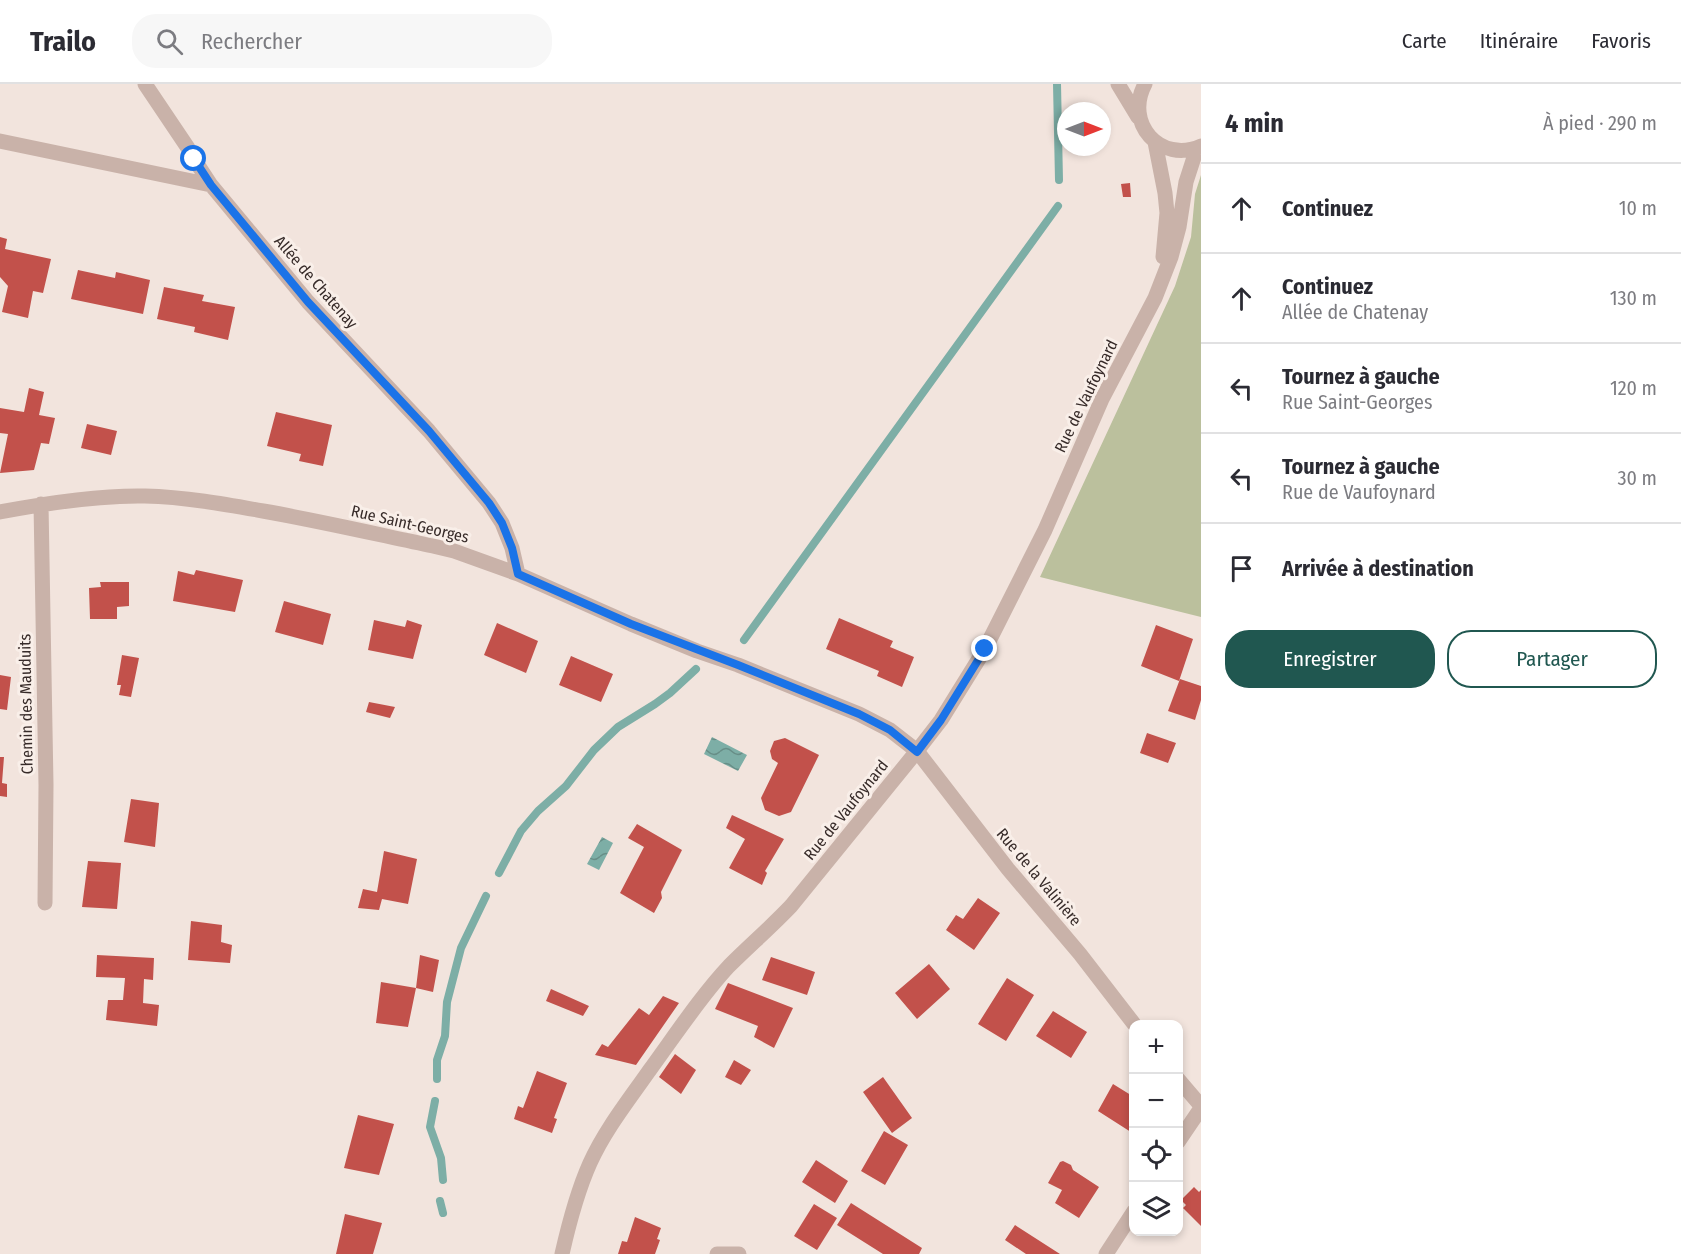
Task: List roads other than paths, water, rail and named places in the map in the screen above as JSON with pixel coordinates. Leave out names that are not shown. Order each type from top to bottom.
[{"type":"street","name":"Allée de Chatenay","points":[[145,84],[211,185],[308,302],[429,431],[489,503],[502,523],[512,548],[518,574]]},
{"type":"street","points":[[1118,84],[1145,132],[1155,142],[1175,150],[1186,151],[1199,147]]},
{"type":"street","points":[[1140,120],[1138,106],[1140,92],[1145,84]]},
{"type":"street","points":[[0,141],[211,185]]},
{"type":"street","name":"Rue de Vaufoynard","points":[[1155,142],[1167,213],[1166,237],[1155,298]]},
{"type":"street","name":"Rue de Vaufoynard","points":[[562,1254],[581,1184],[601,1142],[618,1116],[713,986],[729,967],[777,921],[917,752],[941,720],[985,649],[1045,530],[1102,399],[1155,298],[1174,247],[1186,182],[1199,147]]},
{"type":"street","name":"Rue Saint-Georges","points":[[0,512],[41,504],[94,498],[144,496],[219,503],[454,551],[518,574],[631,624],[859,714],[890,730],[917,752]]},
{"type":"street","name":"Chemin des Mauduits","points":[[41,504],[46,785],[45,903]]},
{"type":"street","name":"Rue de la Valinière","points":[[917,752],[1008,869],[1080,954],[1131,1020]]},
{"type":"street","points":[[1183,1084],[1201,1107],[1183,1136]]},
{"type":"street","points":[[1106,1254],[1129,1219]]},
{"type":"street","points":[[717,1254],[739,1254]]},
{"type":"water","points":[[712,737],[747,755],[738,771],[704,754]]},
{"type":"water","points":[[602,837],[613,843],[599,870],[587,864]]},
{"type":"waterway","points":[[1057,84],[1059,180]]},
{"type":"waterway","points":[[744,640],[1058,206]]},
{"type":"waterway","points":[[499,873],[521,831],[538,811],[566,786],[594,750],[618,727],[670,693],[696,669]]},
{"type":"waterway","points":[[437,1079],[437,1060],[445,1036],[447,1002],[461,948],[486,896]]},
{"type":"waterway","points":[[435,1101],[430,1127],[441,1158],[443,1180]]},
{"type":"waterway","points":[[440,1201],[443,1213]]}]
